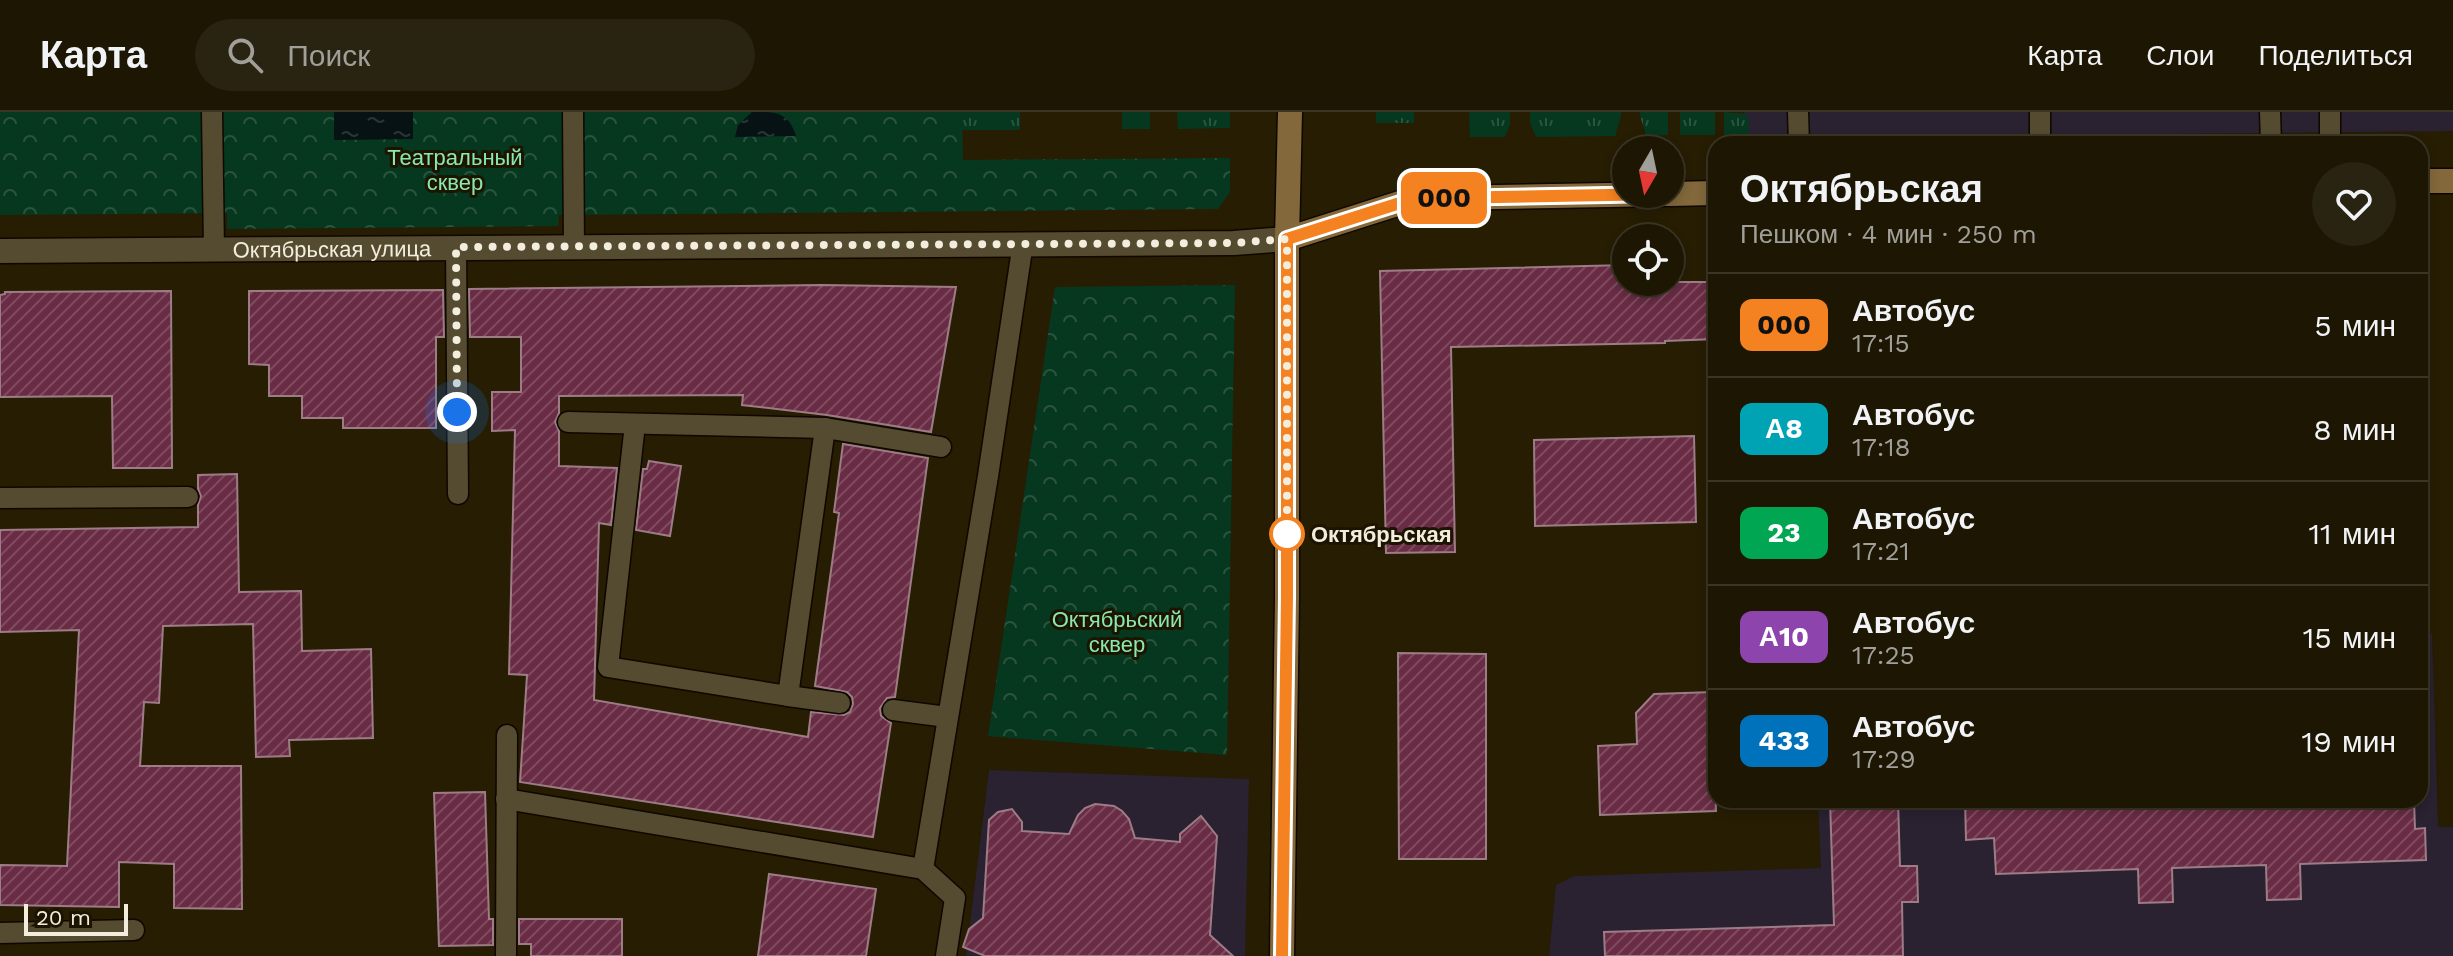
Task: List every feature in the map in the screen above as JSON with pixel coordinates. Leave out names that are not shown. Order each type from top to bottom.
[{"type":"main road","points":[[1282,956],[1290,112]]},
{"type":"main road","points":[[2428,181],[2453,181]]},
{"type":"main road","name":"Октябрьская улица","points":[[1684,194],[1708,193]]},
{"type":"main road","name":"Октябрьская улица","points":[[1287,239],[1400,203],[1440,198],[1612,195]]},
{"type":"street","name":"Октябрьская улица","points":[[0,251],[1234,243],[1287,239]]},
{"type":"lane","points":[[212,112],[214,250]]},
{"type":"lane","points":[[573,112],[574,246]]},
{"type":"lane","points":[[1798,112],[1799,136]]},
{"type":"lane","points":[[2040,112],[2040,136]]},
{"type":"lane","points":[[2270,112],[2271,136]]},
{"type":"lane","points":[[2330,112],[2330,136]]},
{"type":"lane","points":[[923,869],[1023,243]]},
{"type":"lane","points":[[456,247],[458,494]]},
{"type":"lane","points":[[568,422],[825,428],[941,447]]},
{"type":"lane","points":[[635,424],[608,667],[840,703]]},
{"type":"lane","points":[[788,696],[825,428]]},
{"type":"lane","points":[[0,498],[188,497]]},
{"type":"lane","points":[[893,710],[947,717]]},
{"type":"lane","points":[[506,956],[507,735]]},
{"type":"lane","points":[[506,799],[923,869],[955,898],[946,956]]},
{"type":"lane","points":[[0,933],[134,930]]},
{"type":"shaded area","points":[[1744,112],[2453,112],[2453,131],[1744,136]]},
{"type":"shaded area","points":[[2428,633],[2432,633],[2438,827],[2453,827],[2453,956],[1549,956],[1556,885],[1574,876],[1821,868],[1818,808],[2428,808]]},
{"type":"shaded area","points":[[989,770],[1249,779],[1245,956],[966,956]]},
{"type":"green space","name":"Театральный сквер","points":[[0,112],[962,112],[963,160],[1230,158],[1230,192],[1218,209],[559,215],[558,226],[227,229],[227,213],[0,215]]},
{"type":"green space","points":[[962,112],[1020,112],[1020,130],[962,130]]},
{"type":"green space","points":[[1122,112],[1150,112],[1150,129],[1122,129]]},
{"type":"green space","points":[[1177,112],[1230,112],[1230,128],[1178,129]]},
{"type":"green space","points":[[1376,112],[1414,112],[1414,123],[1376,123]]},
{"type":"green space","points":[[1469,112],[1510,112],[1505,137],[1470,137]]},
{"type":"green space","points":[[1530,112],[1621,112],[1616,136],[1536,137],[1530,123]]},
{"type":"green space","points":[[1640,112],[1668,112],[1668,135],[1645,136]]},
{"type":"green space","points":[[1680,112],[1715,112],[1715,135],[1680,135]]},
{"type":"green space","points":[[1724,112],[1748,114],[1749,135],[1724,135]]},
{"type":"green space","name":"Октябрьский сквер","points":[[1235,285],[1227,755],[988,736],[1055,287]]},
{"type":"water","points":[[334,112],[413,112],[413,139],[334,140]]},
{"type":"water","points":[[752,112],[780,115],[789,122],[796,136],[735,137],[738,125]]},
{"type":"building","points":[[1612,265],[1612,296],[1684,296],[1684,282],[1708,282],[1708,339],[1451,347],[1455,552],[1386,553],[1380,271]]},
{"type":"building","points":[[822,285],[956,287],[931,432],[742,405],[743,395],[559,396],[559,413],[555,422],[559,431],[559,466],[617,468],[611,525],[599,523],[594,700],[808,737],[811,712],[844,715],[850,712],[853,704],[847,692],[815,686],[839,513],[834,512],[843,444],[928,458],[895,697],[887,698],[880,708],[881,716],[891,723],[873,837],[520,782],[527,675],[509,674],[515,430],[492,431],[492,392],[521,392],[521,337],[470,337],[469,289]]},
{"type":"building","points":[[443,290],[444,337],[436,337],[436,428],[343,428],[343,418],[302,418],[302,396],[269,396],[269,365],[249,364],[249,291]]},
{"type":"building","points":[[171,291],[172,468],[113,468],[112,396],[0,397],[0,295],[5,292]]},
{"type":"building","points":[[1694,436],[1696,522],[1535,526],[1534,440]]},
{"type":"building","points":[[649,461],[681,466],[670,536],[636,530],[643,469],[647,469]]},
{"type":"building","points":[[237,474],[239,592],[301,591],[302,651],[371,649],[373,738],[289,740],[290,756],[256,757],[253,624],[163,626],[159,703],[144,702],[140,766],[241,766],[242,909],[174,908],[174,864],[119,862],[119,907],[0,905],[0,865],[67,866],[79,630],[0,632],[0,530],[198,527],[201,496],[198,475]]},
{"type":"building","points":[[1398,653],[1486,654],[1486,859],[1399,859]]},
{"type":"building","points":[[1708,692],[1708,808],[1716,808],[1716,811],[1600,815],[1598,746],[1637,744],[1636,713],[1654,694]]},
{"type":"building","points":[[485,792],[489,919],[493,919],[493,945],[439,946],[434,793]]},
{"type":"building","points":[[1095,804],[1114,806],[1122,811],[1129,819],[1135,838],[1180,842],[1180,834],[1201,816],[1217,836],[1210,935],[1233,956],[985,956],[963,947],[969,929],[983,918],[989,820],[998,812],[1012,809],[1022,822],[1022,831],[1069,834],[1078,815]]},
{"type":"building","points":[[1830,808],[1898,808],[1900,866],[1917,866],[1918,902],[1902,902],[1903,956],[1605,956],[1604,932],[1834,925]]},
{"type":"building","points":[[1965,808],[2414,808],[2415,829],[2425,828],[2426,860],[2300,864],[2301,899],[2267,900],[2266,865],[2172,868],[2173,902],[2139,903],[2138,869],[1996,874],[1994,838],[1966,840]]},
{"type":"building","points":[[769,874],[876,889],[866,956],[758,956]]},
{"type":"building","points":[[519,919],[622,919],[622,956],[531,956],[531,944],[519,944]]},
{"type":"bus line","name":"000","points":[[1282,956],[1287,597],[1287,239],[1400,203],[1440,198],[1612,195]]},
{"type":"place","name":"Октябрьская","points":[[1287,534]]},
{"type":"route","points":[[457,412],[456,247],[1234,243],[1287,239],[1287,538],[1287,534]]}]
